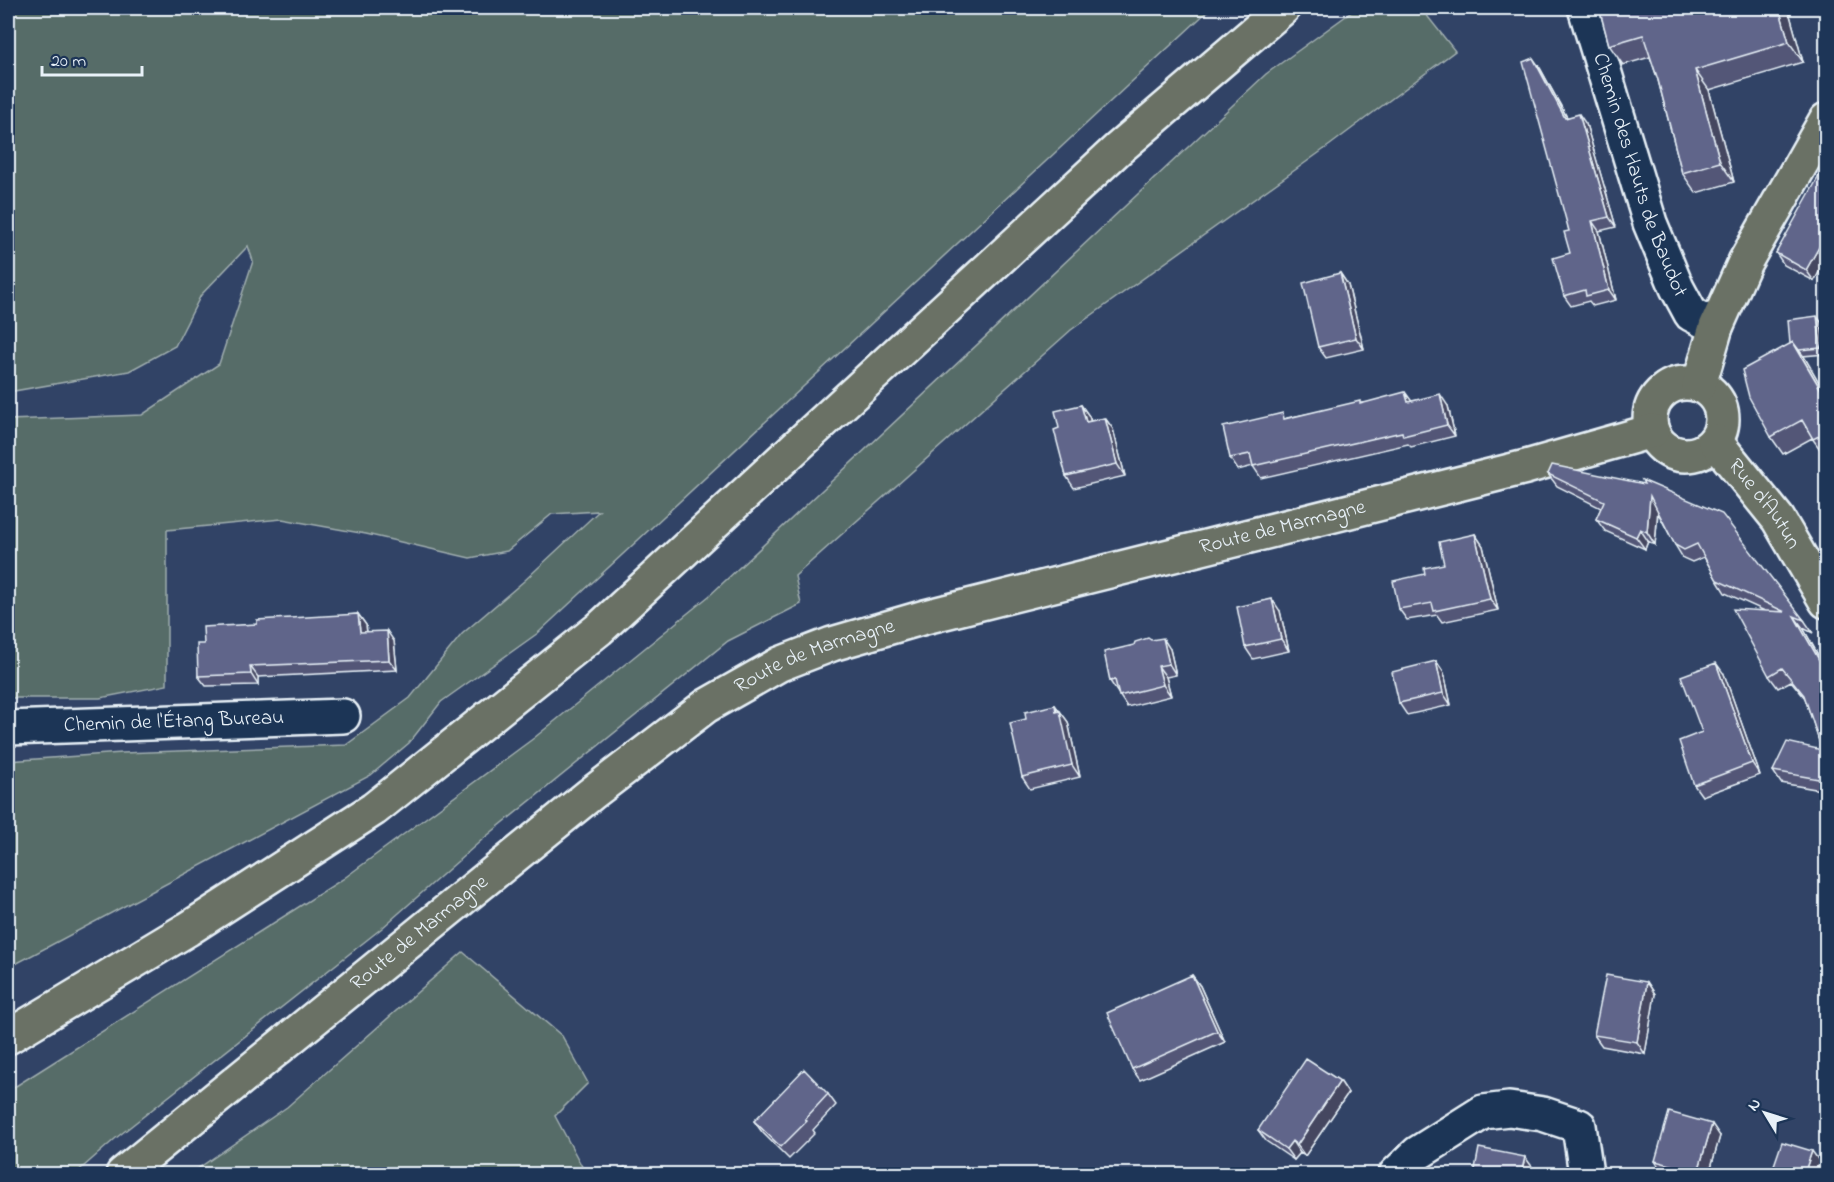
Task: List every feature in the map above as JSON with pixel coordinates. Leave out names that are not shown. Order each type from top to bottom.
[{"type":"main road","points":[[8,1038],[188,929],[374,809],[599,629],[1118,149],[1283,8]]},
{"type":"main road","points":[[1699,385],[1716,327],[1744,262],[1827,120]]},
{"type":"main road","points":[[1687,383],[1699,385],[1716,399],[1721,409],[1723,420],[1720,431],[1715,441],[1707,449],[1696,454],[1675,454],[1665,449],[1657,441],[1652,431],[1650,419],[1657,398],[1665,390],[1676,385],[1687,383]]},
{"type":"main road","name":"Route de Marmagne","points":[[123,1174],[591,794],[706,706],[780,664],[832,644],[925,617],[1526,467],[1652,431]]},
{"type":"main road","name":"Rue d'Autun","points":[[1715,441],[1778,519],[1827,601]]},
{"type":"street","name":"Chemin des Hauts de Baudot","points":[[1585,8],[1650,223],[1677,288],[1691,314],[1716,327]]},
{"type":"street","name":"Chemin de l'Étang Bureau","points":[[8,728],[343,716]]},
{"type":"street","points":[[1396,1174],[1418,1153],[1483,1112],[1509,1109],[1543,1114],[1579,1126],[1586,1174]]},
{"type":"green space","points":[[8,8],[1211,8],[538,633],[441,702],[409,743],[371,775],[8,968],[8,761],[122,753],[346,745],[410,698],[462,634],[524,581],[599,511],[552,514],[507,551],[470,558],[366,534],[282,519],[167,530],[167,685],[100,698],[8,698],[8,420],[142,415],[219,364],[253,261],[248,246],[201,295],[175,346],[129,371],[8,392]]},
{"type":"green space","points":[[1357,8],[1421,8],[1455,51],[1330,145],[1071,330],[795,576],[801,604],[728,641],[483,839],[382,928],[116,1138],[75,1174],[8,1174],[8,1091],[343,879],[534,738],[709,596],[1266,74]]},
{"type":"green space","points":[[463,952],[562,1036],[588,1083],[555,1116],[586,1174],[190,1174],[287,1107]]},
{"type":"building","points":[[1599,8],[1779,8],[1789,42],[1695,70],[1720,162],[1682,173],[1658,80],[1643,35],[1609,45]]},
{"type":"building","points":[[1533,58],[1565,118],[1579,114],[1609,217],[1592,221],[1609,290],[1586,296],[1585,290],[1564,296],[1553,258],[1570,253],[1564,232],[1569,231],[1523,62]]},
{"type":"building","points":[[1823,169],[1827,172],[1827,233],[1806,270],[1776,253]]},
{"type":"building","points":[[1340,273],[1356,338],[1318,347],[1303,283]]},
{"type":"building","points":[[1817,316],[1821,348],[1799,350],[1793,342],[1790,344],[1788,320]]},
{"type":"building","points":[[1793,342],[1827,400],[1827,432],[1813,439],[1802,420],[1771,437],[1749,397],[1742,370]]},
{"type":"building","points":[[1405,392],[1408,402],[1440,394],[1447,425],[1403,436],[1402,432],[1253,466],[1250,454],[1230,458],[1223,427],[1283,413],[1284,419],[1360,401],[1360,404]]},
{"type":"building","points":[[1081,405],[1086,422],[1105,418],[1117,464],[1066,476],[1054,430],[1059,428],[1055,411]]},
{"type":"building","points":[[1552,465],[1644,484],[1642,480],[1722,514],[1804,620],[1794,616],[1827,674],[1827,786],[1824,780],[1773,771],[1787,742],[1822,750],[1804,695],[1782,668],[1769,676],[1733,609],[1785,612],[1717,580],[1697,544],[1684,550],[1675,545],[1650,496],[1647,532],[1640,529],[1636,537],[1596,519],[1604,501],[1548,474]]},
{"type":"building","points":[[1827,513],[1827,524],[1822,516]]},
{"type":"building","points":[[1475,534],[1490,599],[1434,611],[1432,603],[1399,609],[1393,581],[1425,574],[1424,568],[1444,564],[1439,542]]},
{"type":"building","points":[[1272,599],[1281,639],[1245,647],[1237,607]]},
{"type":"building","points":[[358,614],[360,632],[387,631],[389,660],[250,666],[251,674],[198,676],[197,644],[204,644],[203,627],[257,624],[257,620]]},
{"type":"building","points":[[1148,638],[1151,640],[1163,638],[1169,664],[1158,666],[1163,685],[1119,696],[1115,680],[1110,681],[1104,652],[1134,645],[1135,642]]},
{"type":"building","points":[[1436,661],[1443,693],[1399,703],[1392,672]]},
{"type":"building","points":[[1716,663],[1752,763],[1694,785],[1679,741],[1702,732],[1681,676]]},
{"type":"building","points":[[1055,705],[1056,712],[1060,711],[1072,765],[1022,777],[1010,723],[1026,719],[1025,712]]},
{"type":"building","points":[[1192,975],[1217,1031],[1132,1069],[1107,1013]]},
{"type":"building","points":[[1606,975],[1647,982],[1637,1042],[1594,1035]]},
{"type":"building","points":[[1306,1059],[1340,1081],[1297,1145],[1292,1141],[1286,1149],[1258,1130]]},
{"type":"building","points":[[804,1069],[828,1094],[805,1119],[807,1121],[781,1147],[754,1121]]},
{"type":"building","points":[[1669,1112],[1712,1124],[1698,1172],[1655,1161]]},
{"type":"building","points":[[1782,1142],[1812,1151],[1804,1174],[1771,1174]]},
{"type":"building","points":[[1479,1148],[1525,1157],[1521,1174],[1474,1174]]},
{"type":"building","points":[[625,1167],[629,1174],[607,1174]]}]
